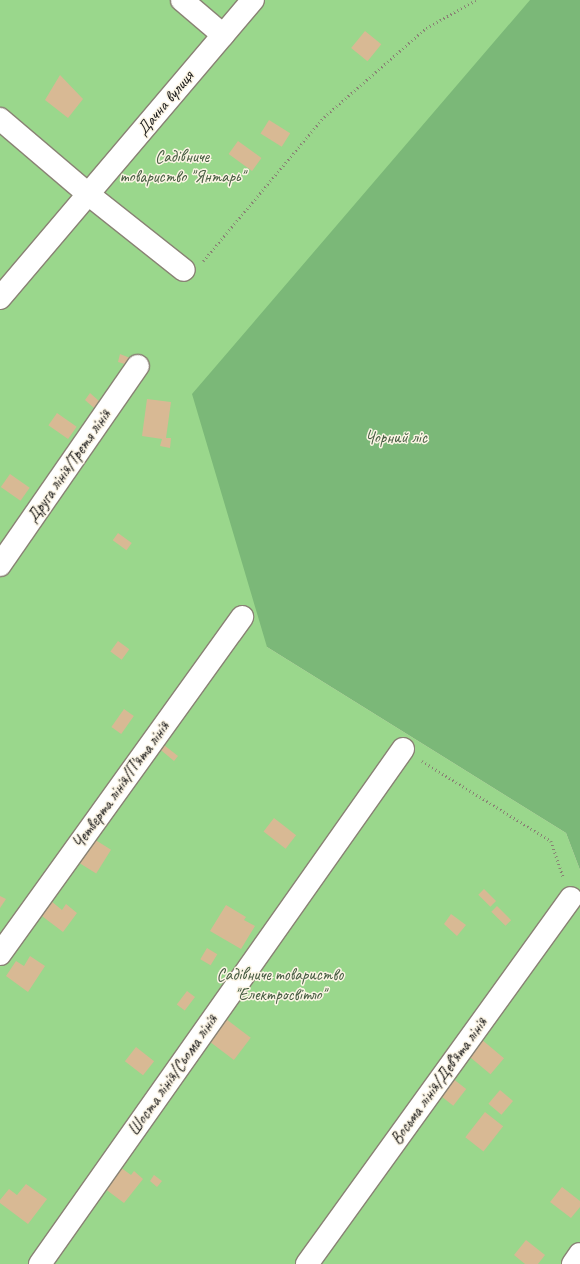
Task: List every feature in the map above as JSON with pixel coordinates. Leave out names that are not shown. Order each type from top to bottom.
[{"type":"street","points":[[182,0],[223,35]]},
{"type":"street","name":"Дачна вулиця","points":[[0,298],[253,0]]},
{"type":"street","points":[[0,119],[88,194],[184,270]]},
{"type":"street","name":"Друга лінія/Третя лінія","points":[[0,565],[138,366]]},
{"type":"street","name":"Четверта лінія/П'ята лінія","points":[[0,954],[242,617]]},
{"type":"street","name":"Шоста лінія/Сьома лінія","points":[[40,1264],[403,749]]},
{"type":"street","name":"Восьма лінія/Дев'ята лінія","points":[[307,1264],[571,898]]},
{"type":"street","points":[[573,1264],[580,1254]]},
{"type":"path","points":[[184,270],[194,272],[324,117],[426,28],[476,0]]},
{"type":"path","points":[[403,749],[550,841],[571,898]]},
{"type":"green space","name":"Садівниче товариство \"Електросвітло\"","points":[[0,0],[580,0],[267,647],[566,833],[580,870],[580,1264],[0,1264]]},
{"type":"green space","name":"Чорний ліс","points":[[530,0],[580,0],[580,870],[566,833],[267,647],[192,394]]},
{"type":"building","points":[[365,31],[381,44],[367,61],[351,48]]},
{"type":"building","points":[[60,75],[83,99],[68,118],[45,100]]},
{"type":"building","points":[[269,120],[290,133],[282,147],[261,134]]},
{"type":"building","points":[[238,141],[261,158],[252,171],[229,154]]},
{"type":"building","points":[[120,354],[130,358],[128,365],[118,362]]},
{"type":"building","points":[[90,393],[99,401],[94,408],[85,400]]},
{"type":"building","points":[[147,399],[171,402],[166,438],[171,438],[170,448],[160,446],[162,439],[142,436]]},
{"type":"building","points":[[57,413],[77,427],[68,439],[48,425]]},
{"type":"building","points":[[10,474],[30,488],[20,501],[1,487]]},
{"type":"building","points":[[118,533],[132,543],[126,550],[113,540]]},
{"type":"building","points":[[118,641],[129,649],[122,660],[110,652]]},
{"type":"building","points":[[124,709],[134,716],[121,734],[111,727]]},
{"type":"building","points":[[160,742],[178,756],[174,761],[156,746]]},
{"type":"building","points":[[274,818],[296,835],[286,849],[264,831]]},
{"type":"building","points":[[89,836],[111,850],[96,874],[74,860]]},
{"type":"building","points":[[484,889],[496,901],[490,907],[478,895]]},
{"type":"building","points":[[0,896],[6,899],[0,908]]},
{"type":"building","points":[[45,896],[62,910],[66,904],[77,913],[63,932],[34,910]]},
{"type":"building","points":[[226,905],[246,917],[244,920],[255,926],[241,949],[210,931]]},
{"type":"building","points":[[497,906],[511,920],[505,926],[491,912]]},
{"type":"building","points":[[451,914],[466,925],[457,936],[444,924]]},
{"type":"building","points":[[207,948],[217,954],[211,965],[200,959]]},
{"type":"building","points":[[30,956],[45,966],[28,992],[6,976],[16,961],[24,966]]},
{"type":"building","points":[[187,991],[195,997],[185,1011],[177,1005]]},
{"type":"building","points":[[226,1019],[251,1038],[234,1060],[209,1041]]},
{"type":"building","points":[[481,1039],[504,1058],[490,1074],[468,1055]]},
{"type":"building","points":[[136,1047],[154,1061],[143,1075],[125,1061]]},
{"type":"building","points":[[452,1078],[466,1089],[453,1106],[439,1095]]},
{"type":"building","points":[[500,1090],[513,1101],[501,1115],[488,1104]]},
{"type":"building","points":[[485,1112],[503,1126],[483,1151],[465,1137]]},
{"type":"building","points":[[120,1167],[131,1175],[134,1171],[143,1179],[124,1203],[104,1188]]},
{"type":"building","points":[[154,1175],[162,1181],[157,1187],[150,1181]]},
{"type":"building","points":[[26,1184],[47,1199],[28,1224],[0,1203],[0,1200],[9,1189],[17,1195]]},
{"type":"building","points":[[562,1187],[580,1201],[580,1207],[571,1218],[550,1202]]},
{"type":"building","points":[[526,1240],[545,1255],[538,1264],[525,1264],[514,1255]]},
{"type":"park label","name":"Садівниче товариство \"Янтарь\"","points":[[182,167]]}]
